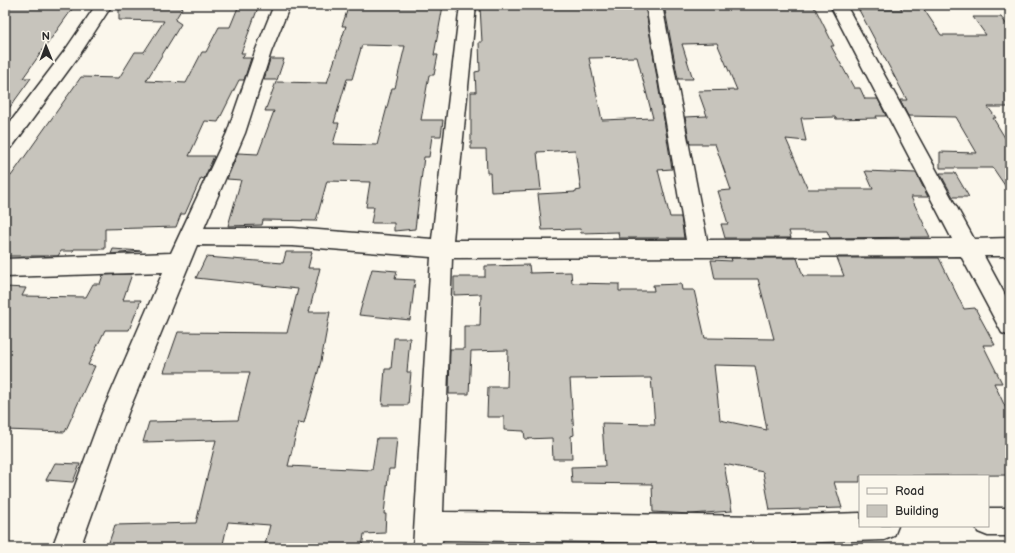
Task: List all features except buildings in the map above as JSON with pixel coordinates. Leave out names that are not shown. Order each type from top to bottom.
[{"type":"street","points":[[5,142],[72,52],[104,5]]},
{"type":"street","points":[[66,548],[115,413],[178,262],[236,133],[282,5]]},
{"type":"street","points":[[468,5],[442,249],[428,537],[776,539],[876,527]]},
{"type":"street","points":[[654,5],[698,249]]},
{"type":"street","points":[[838,5],[1010,326]]},
{"type":"street","points":[[190,236],[293,237],[442,249],[1010,247]]},
{"type":"street","points":[[5,268],[178,262]]},
{"type":"street","points":[[989,522],[1010,522]]}]
